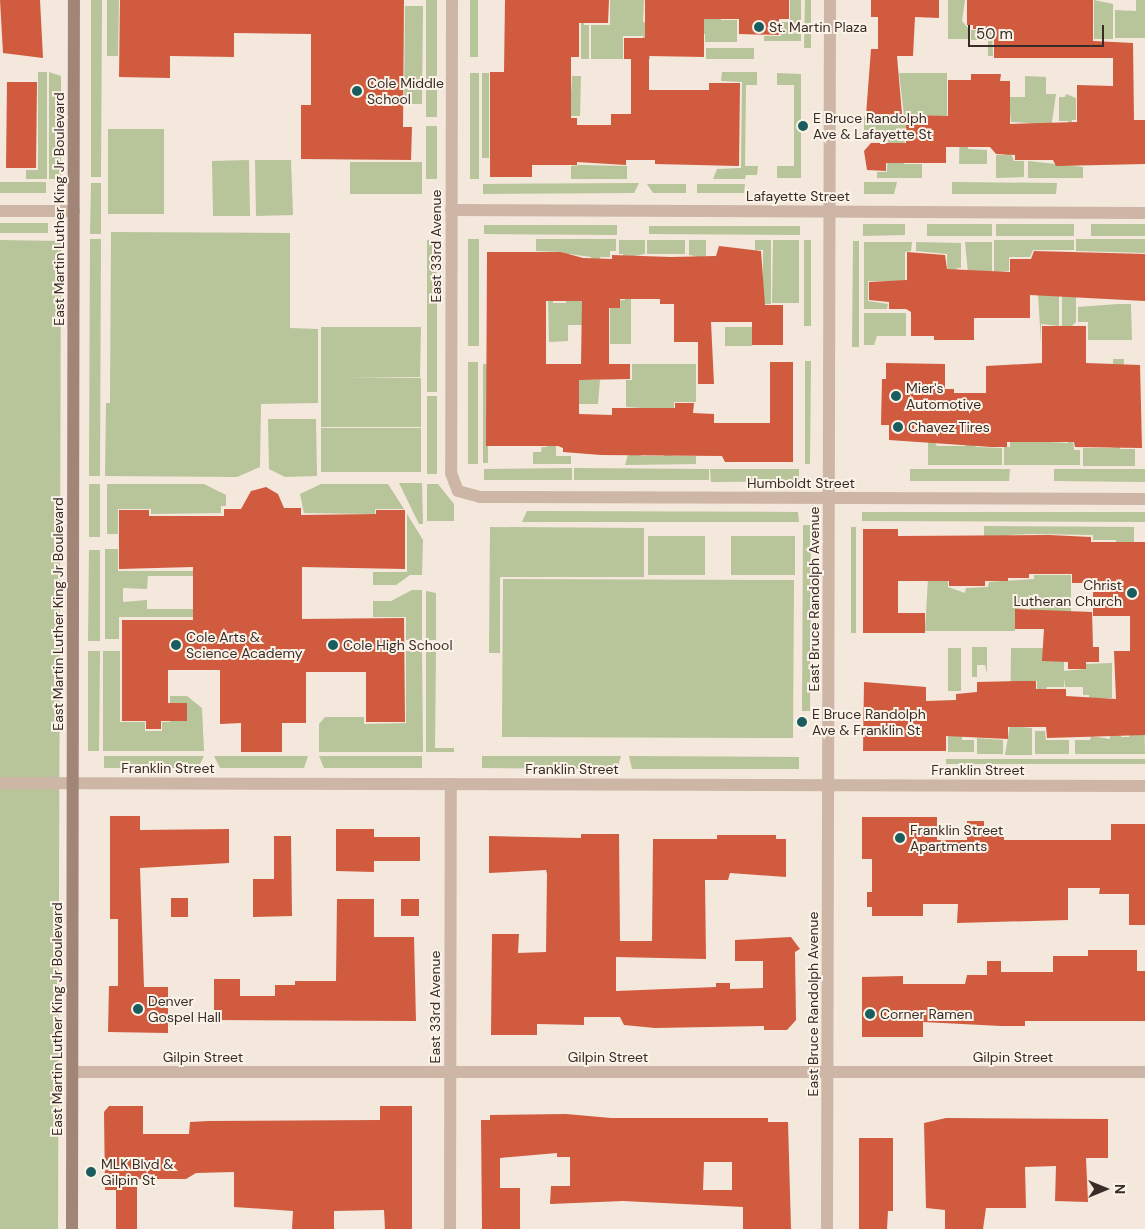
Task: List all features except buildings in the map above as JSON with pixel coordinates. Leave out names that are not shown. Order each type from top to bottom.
[{"type":"main road","name":"East Martin Luther King Jr Boulevard","points":[[72,1229],[74,0]]},
{"type":"street","name":"East 33rd Avenue","points":[[452,0],[450,473],[458,491]]},
{"type":"street","name":"East Bruce Randolph Avenue","points":[[827,1229],[830,0]]},
{"type":"street","name":"Lafayette Street","points":[[451,210],[1145,213]]},
{"type":"street","points":[[0,212],[74,212]]},
{"type":"street","name":"Humboldt Street","points":[[458,491],[480,497],[1145,499]]},
{"type":"street","name":"Franklin Street","points":[[0,783],[1145,786]]},
{"type":"street","name":"East 33rd Avenue","points":[[450,1229],[451,784]]},
{"type":"street","name":"Gilpin Street","points":[[72,1072],[1145,1072]]},
{"type":"green space","points":[[91,0],[102,0],[101,177],[91,177]]},
{"type":"green space","points":[[107,0],[119,0],[118,56],[107,56]]},
{"type":"green space","points":[[426,0],[437,0],[437,117],[426,117]]},
{"type":"green space","points":[[470,0],[478,0],[478,57],[470,57]]},
{"type":"green space","points":[[581,0],[584,0],[584,25],[589,25],[589,59],[581,59]]},
{"type":"green space","points":[[610,0],[644,0],[643,22],[651,23],[650,59],[643,59],[643,36],[623,36],[623,59],[591,59],[591,25],[610,25]]},
{"type":"green space","points":[[790,0],[801,0],[801,41],[764,41],[764,36],[781,36],[781,22],[790,22]]},
{"type":"green space","points":[[805,0],[811,0],[811,48],[804,48]]},
{"type":"green space","points":[[948,0],[965,0],[962,21],[968,28],[968,39],[948,39]]},
{"type":"green space","points":[[991,0],[993,56],[988,56],[988,40],[971,40],[971,30],[991,30]]},
{"type":"green space","points":[[1094,0],[1113,4],[1113,39],[1094,39]]},
{"type":"green space","points":[[1136,0],[1145,0],[1145,38],[1115,38],[1115,10],[1136,11]]},
{"type":"green space","points":[[405,6],[423,6],[422,104],[404,104]]},
{"type":"green space","points":[[721,7],[721,20],[737,20],[737,42],[705,42],[705,34],[689,34],[689,23]]},
{"type":"green space","points":[[706,48],[754,48],[754,59],[706,59]]},
{"type":"green space","points":[[38,72],[47,72],[47,179],[26,179],[26,170],[38,170]]},
{"type":"green space","points":[[49,72],[61,76],[61,179],[49,179]]},
{"type":"green space","points":[[722,72],[757,72],[757,85],[746,85],[745,166],[758,166],[757,175],[746,175],[745,179],[713,179],[717,169],[741,168],[742,82],[721,81]]},
{"type":"green space","points":[[470,73],[479,73],[479,179],[470,179]]},
{"type":"green space","points":[[482,73],[489,73],[489,158],[482,158]]},
{"type":"green space","points":[[777,73],[801,74],[801,178],[777,178],[777,166],[794,166],[794,85],[777,85]]},
{"type":"green space","points":[[899,73],[947,73],[947,122],[924,132],[924,115],[904,115]]},
{"type":"green space","points":[[572,76],[581,76],[580,116],[563,116],[555,93],[571,93]]},
{"type":"green space","points":[[1025,76],[1046,77],[1046,94],[1056,94],[1051,129],[1031,159],[1031,123],[1011,122],[1010,112],[1010,97],[1025,97]]},
{"type":"green space","points":[[1066,94],[1076,98],[1076,120],[1072,120],[1071,126],[1068,121],[1059,121],[1059,97],[1065,97]]},
{"type":"green space","points":[[864,116],[910,116],[905,132],[904,164],[922,164],[922,178],[877,178],[877,172],[887,172],[888,136],[864,135]]},
{"type":"green space","points":[[960,122],[969,122],[968,149],[987,150],[987,164],[959,164]]},
{"type":"green space","points":[[426,126],[437,126],[437,179],[426,179]]},
{"type":"green space","points":[[108,129],[164,129],[164,214],[108,214]]},
{"type":"green space","points":[[1005,151],[1010,151],[1014,161],[1024,161],[1024,177],[996,178],[996,155],[1005,155]]},
{"type":"green space","points":[[249,160],[250,216],[213,216],[212,161]]},
{"type":"green space","points":[[255,160],[291,160],[293,215],[256,216]]},
{"type":"green space","points":[[1028,161],[1083,167],[1083,178],[1028,178]]},
{"type":"green space","points":[[350,162],[422,162],[422,194],[350,194]]},
{"type":"green space","points":[[571,166],[627,166],[627,179],[571,179]]},
{"type":"green space","points":[[0,182],[46,182],[46,193],[0,193]]},
{"type":"green space","points":[[864,182],[897,182],[894,194],[864,194]]},
{"type":"green space","points":[[952,182],[1057,183],[1056,194],[952,194]]},
{"type":"green space","points":[[91,183],[101,183],[101,234],[90,234]]},
{"type":"green space","points":[[639,183],[634,193],[483,194],[483,184]]},
{"type":"green space","points":[[647,184],[686,184],[686,193],[653,193]]},
{"type":"green space","points":[[697,184],[745,184],[744,193],[697,193]]},
{"type":"green space","points":[[0,223],[48,223],[48,233],[0,233]]},
{"type":"green space","points":[[863,224],[905,224],[905,235],[863,236]]},
{"type":"green space","points":[[927,224],[992,224],[992,236],[927,236]]},
{"type":"green space","points":[[996,224],[1074,224],[1074,236],[996,236]]},
{"type":"green space","points":[[1091,224],[1145,224],[1145,236],[1091,236]]},
{"type":"green space","points":[[484,225],[617,225],[617,235],[484,234]]},
{"type":"green space","points":[[649,226],[800,226],[800,235],[649,234]]},
{"type":"green space","points":[[111,232],[290,233],[290,328],[318,329],[318,403],[261,404],[260,467],[237,477],[105,476],[106,403],[110,403]]},
{"type":"green space","points":[[90,239],[101,239],[100,476],[89,476]]},
{"type":"green space","points":[[468,239],[479,239],[479,346],[468,346]]},
{"type":"green space","points":[[536,239],[616,239],[616,251],[610,251],[610,257],[600,257],[600,272],[591,296],[591,257],[570,254],[569,258],[563,258],[563,252],[536,251]]},
{"type":"green space","points":[[1076,239],[1145,239],[1145,253],[1076,251]]},
{"type":"green space","points":[[0,240],[61,241],[58,1229],[0,1229]]},
{"type":"green space","points":[[427,240],[437,240],[437,392],[427,392]]},
{"type":"green space","points":[[619,240],[645,240],[645,254],[623,258],[623,254],[619,254]]},
{"type":"green space","points":[[647,240],[685,240],[685,254],[647,254]]},
{"type":"green space","points":[[689,240],[706,240],[706,256],[695,261],[695,256],[689,255]]},
{"type":"green space","points":[[755,240],[771,240],[771,304],[740,304],[763,294],[763,250],[755,250]]},
{"type":"green space","points":[[773,240],[799,240],[799,303],[772,303]]},
{"type":"green space","points":[[804,240],[811,240],[811,326],[804,326]]},
{"type":"green space","points":[[994,240],[1074,240],[1074,250],[1033,250],[1030,257],[1009,257],[1009,271],[994,272]]},
{"type":"green space","points":[[853,241],[859,241],[859,347],[852,347]]},
{"type":"green space","points":[[864,242],[912,242],[911,251],[905,252],[905,281],[868,281],[868,301],[888,304],[887,309],[864,309]]},
{"type":"green space","points":[[916,242],[961,243],[961,268],[957,268],[948,302],[947,254],[916,251]]},
{"type":"green space","points":[[965,242],[992,242],[992,271],[968,273]]},
{"type":"green space","points":[[625,259],[631,259],[631,344],[610,344],[610,301],[625,300]]},
{"type":"green space","points":[[1038,295],[1059,295],[1059,326],[1041,324],[1041,342]]},
{"type":"green space","points":[[1062,295],[1076,297],[1076,322],[1072,326],[1062,326]]},
{"type":"green space","points":[[548,297],[553,297],[553,303],[566,303],[566,298],[595,300],[590,325],[568,325],[568,341],[549,342]]},
{"type":"green space","points":[[1131,304],[1132,340],[1088,340],[1088,322],[1078,322],[1078,307]]},
{"type":"green space","points":[[864,313],[906,313],[906,336],[877,336],[874,345],[864,345]]},
{"type":"green space","points":[[321,327],[421,327],[420,377],[342,377],[421,378],[421,427],[321,427]]},
{"type":"green space","points":[[725,327],[752,327],[752,346],[725,346]]},
{"type":"green space","points":[[1113,359],[1124,359],[1120,449],[1135,449],[1135,466],[1083,466],[1083,448],[1113,448]]},
{"type":"green space","points":[[805,361],[811,361],[810,464],[805,464]]},
{"type":"green space","points":[[468,362],[478,362],[478,464],[468,464]]},
{"type":"green space","points":[[483,364],[488,364],[488,463],[483,463]]},
{"type":"green space","points":[[578,364],[586,364],[586,380],[600,380],[598,404],[579,404]]},
{"type":"green space","points":[[632,364],[696,364],[696,402],[674,402],[674,410],[626,407],[626,380],[632,380]]},
{"type":"green space","points":[[427,396],[437,396],[437,474],[427,474]]},
{"type":"green space","points":[[641,409],[641,456],[664,456],[672,411],[673,456],[696,456],[696,464],[625,465]]},
{"type":"green space","points":[[268,419],[316,419],[317,476],[285,477],[269,469]]},
{"type":"green space","points":[[321,428],[421,428],[421,472],[321,472]]},
{"type":"green space","points":[[547,432],[556,439],[556,456],[571,456],[571,464],[533,464],[533,452],[541,452],[542,447],[547,447]]},
{"type":"green space","points":[[928,432],[937,446],[966,446],[966,442],[972,442],[976,447],[1002,448],[1002,465],[928,465]]},
{"type":"green space","points":[[1068,439],[1073,439],[1074,450],[1080,450],[1080,465],[1004,465],[1004,447],[1010,447],[1010,440],[1068,443]]},
{"type":"green space","points":[[572,468],[572,480],[484,480],[484,469]]},
{"type":"green space","points":[[574,468],[709,469],[709,480],[574,480]]},
{"type":"green space","points":[[710,469],[799,469],[799,481],[711,482]]},
{"type":"green space","points":[[910,469],[1010,469],[1009,481],[910,481]]},
{"type":"green space","points":[[1054,469],[1145,469],[1145,482],[1054,481]]},
{"type":"green space","points":[[399,483],[422,483],[423,524],[419,524]]},
{"type":"green space","points":[[89,484],[100,484],[100,537],[89,537]]},
{"type":"green space","points":[[107,484],[204,484],[226,495],[226,506],[221,506],[221,513],[151,514],[151,509],[118,509],[118,534],[107,534]]},
{"type":"green space","points":[[321,484],[388,484],[404,509],[375,509],[375,514],[304,513],[300,494]]},
{"type":"green space","points":[[427,484],[438,484],[454,504],[454,521],[427,521]]},
{"type":"green space","points":[[527,511],[798,512],[799,522],[522,522]]},
{"type":"green space","points":[[862,512],[1145,512],[1145,522],[862,521]]},
{"type":"green space","points":[[407,514],[423,540],[422,575],[410,575],[396,585],[373,585],[373,572],[407,572]]},
{"type":"green space","points":[[803,525],[811,525],[810,711],[802,711]]},
{"type":"green space","points":[[984,526],[1134,527],[1134,560],[1116,560],[1116,540],[1093,540],[1093,535],[1030,534],[1009,535],[1009,540],[984,536]]},
{"type":"green space","points":[[490,527],[644,528],[644,577],[500,577],[500,653],[489,653]]},
{"type":"green space","points":[[851,527],[856,527],[856,633],[851,633]]},
{"type":"green space","points":[[648,536],[705,536],[705,575],[648,575]]},
{"type":"green space","points":[[731,536],[795,536],[795,575],[731,575]]},
{"type":"green space","points":[[105,549],[118,549],[118,571],[224,571],[195,576],[148,576],[147,589],[123,588],[123,602],[147,600],[147,609],[210,609],[224,617],[119,617],[119,639],[105,639]]},
{"type":"green space","points":[[89,550],[100,550],[100,641],[88,641]]},
{"type":"green space","points":[[1034,575],[1071,575],[1071,613],[1030,628],[1030,608],[1015,609],[1015,631],[925,631],[928,579],[948,579],[948,587],[965,593],[966,588],[988,587],[989,582],[1034,579]]},
{"type":"green space","points":[[503,579],[794,580],[793,738],[502,737]]},
{"type":"green space","points":[[412,590],[422,590],[422,640],[406,640],[406,617],[373,617],[373,601],[391,601]]},
{"type":"green space","points":[[426,591],[436,593],[436,640],[426,640]]},
{"type":"green space","points":[[972,647],[987,647],[987,674],[985,665],[977,665],[977,677],[972,677]]},
{"type":"green space","points":[[948,648],[961,648],[961,691],[948,691]]},
{"type":"green space","points":[[1011,648],[1064,648],[1064,671],[1086,669],[1086,664],[1112,663],[1112,698],[1089,699],[1089,695],[1083,695],[1083,687],[1065,687],[1065,678],[1064,687],[1047,687],[1046,691],[1037,691],[1037,681],[1020,681],[1020,697],[1010,725]]},
{"type":"green space","points":[[426,650],[436,650],[435,748],[454,748],[454,752],[426,752]]},
{"type":"green space","points":[[88,651],[100,651],[99,751],[88,751]]},
{"type":"green space","points":[[103,651],[120,651],[120,722],[145,722],[145,731],[162,731],[162,722],[170,722],[170,696],[187,696],[202,708],[204,751],[103,751]]},
{"type":"green space","points":[[406,651],[422,651],[423,752],[319,752],[319,724],[325,717],[364,717],[364,724],[406,723]]},
{"type":"green space","points":[[1143,668],[1145,754],[1075,754],[1075,740],[1090,740],[1091,736],[1110,739],[1110,735],[1121,732],[1121,737],[1129,737]]},
{"type":"green space","points":[[948,709],[962,711],[962,740],[974,740],[974,752],[948,752]]},
{"type":"green space","points":[[1010,726],[1032,728],[1032,755],[1005,755]]},
{"type":"green space","points":[[1035,731],[1045,731],[1046,740],[1069,740],[1069,754],[1035,754]]},
{"type":"green space","points":[[977,738],[1003,740],[1003,754],[977,754]]},
{"type":"green space","points":[[104,756],[204,756],[198,768],[104,768]]},
{"type":"green space","points":[[214,756],[308,756],[304,768],[220,768]]},
{"type":"green space","points":[[319,756],[422,756],[422,768],[324,768]]},
{"type":"green space","points":[[482,756],[621,756],[617,769],[482,768]]},
{"type":"green space","points":[[629,756],[799,757],[799,769],[632,769]]},
{"type":"green space","points":[[946,759],[1145,759],[1145,764],[946,764]]},
{"type":"place","name":"St. Martin Plaza","points":[[759,27]]},
{"type":"place","name":"Cole Middle School","points":[[357,91]]},
{"type":"place","name":"E Bruce Randolph Ave & Lafayette St","points":[[803,126]]},
{"type":"place","name":"Mier's Automotive","points":[[896,396]]},
{"type":"place","name":"Chavez Tires","points":[[898,427]]},
{"type":"place","name":"Christ Lutheran Church","points":[[1132,593]]},
{"type":"place","name":"Cole Arts & Science Academy","points":[[176,645]]},
{"type":"place","name":"Cole High School","points":[[333,645]]},
{"type":"place","name":"E Bruce Randolph Ave & Franklin St","points":[[802,722]]},
{"type":"place","name":"Franklin Street Apartments","points":[[900,838]]},
{"type":"place","name":"Denver Gospel Hall","points":[[138,1009]]},
{"type":"place","name":"Corner Ramen","points":[[870,1014]]},
{"type":"place","name":"MLK Blvd & Gilpin St","points":[[91,1172]]}]
